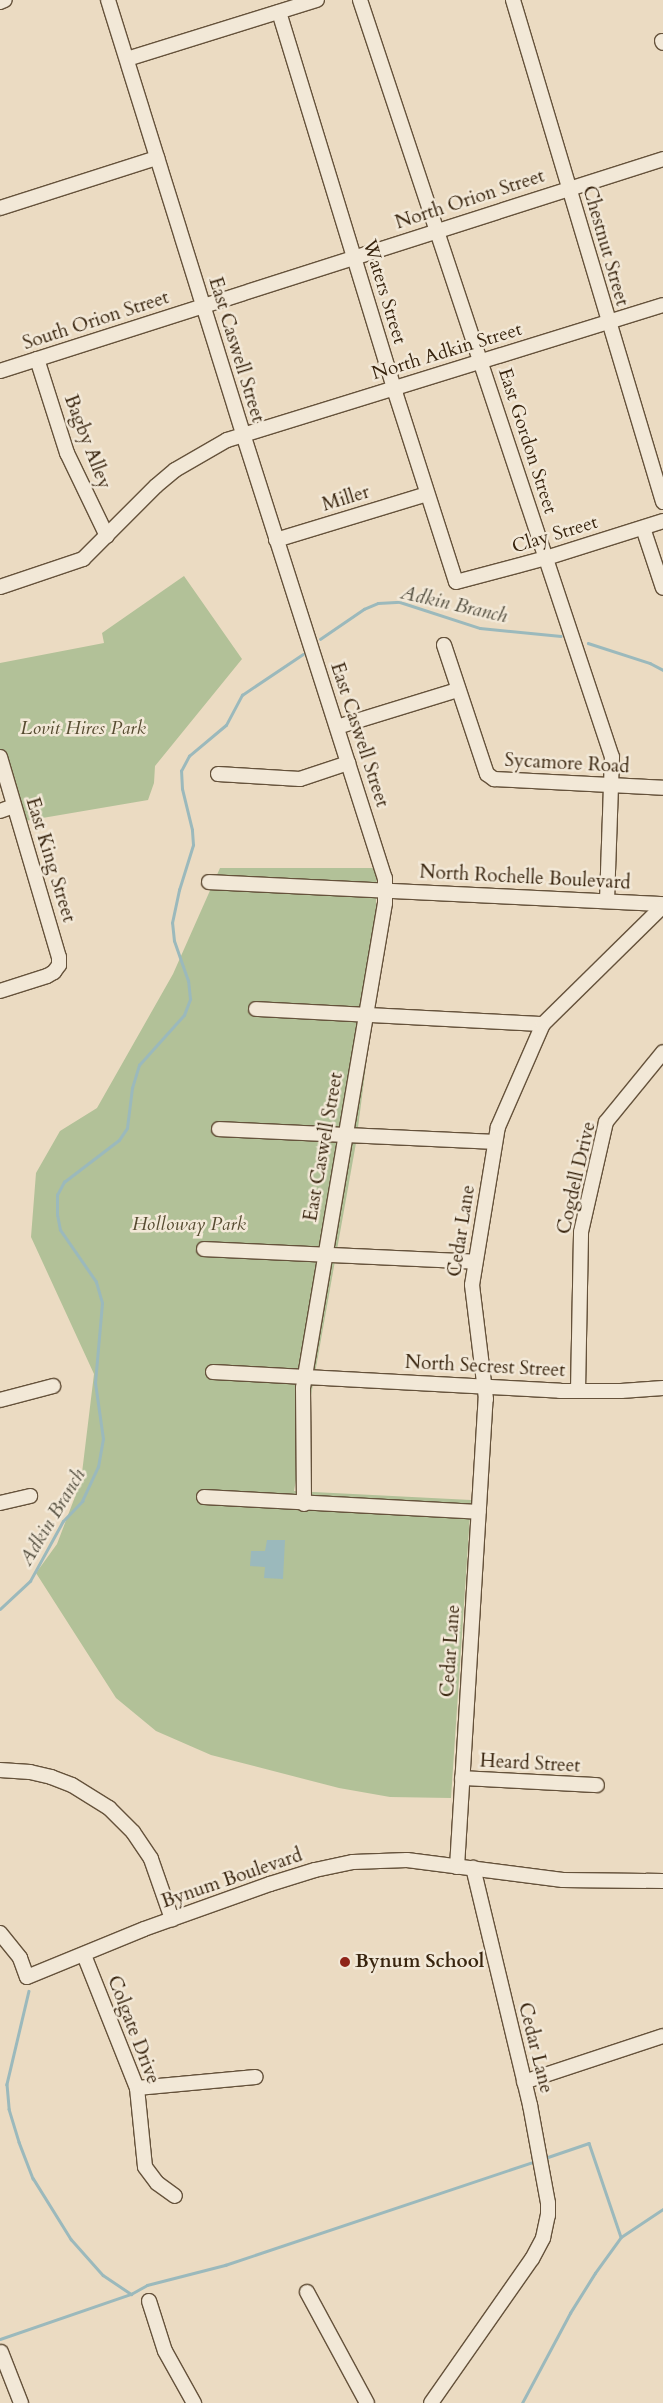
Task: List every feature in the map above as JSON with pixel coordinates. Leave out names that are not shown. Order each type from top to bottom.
[{"type":"street","points":[[0,2],[5,0]]},
{"type":"street","name":"East Caswell Street","points":[[108,0],[276,540],[385,878],[385,903],[304,1378],[304,1504]]},
{"type":"street","points":[[127,59],[317,0]]},
{"type":"street","name":"East Gordon Street","points":[[360,0],[482,361],[612,757],[607,901]]},
{"type":"street","name":"Chestnut Street","points":[[513,0],[663,502]]},
{"type":"street","name":"Waters Street","points":[[279,12],[394,388],[456,582]]},
{"type":"street","points":[[0,208],[158,158]]},
{"type":"street","name":"North Orion Street","points":[[203,306],[663,159]]},
{"type":"street","name":"South Orion Street","points":[[0,371],[203,306]]},
{"type":"street","name":"North Adkin Street","points":[[0,587],[75,564],[83,559],[156,486],[176,470],[227,440],[663,306]]},
{"type":"street","name":"Bagby Alley","points":[[37,359],[66,453],[107,536]]},
{"type":"street","name":"Miller","points":[[276,540],[427,494]]},
{"type":"street","name":"Clay Street","points":[[456,582],[546,558],[663,521]]},
{"type":"street","points":[[643,528],[663,588]]},
{"type":"street","name":"Sycamore Road","points":[[444,645],[457,690],[487,774],[494,779],[663,788]]},
{"type":"street","points":[[337,727],[457,690]]},
{"type":"street","name":"East King Street","points":[[0,757],[60,957],[59,965],[54,972],[0,991]]},
{"type":"street","points":[[218,774],[300,779],[348,763]]},
{"type":"street","points":[[0,811],[14,806]]},
{"type":"street","name":"North Rochelle Boulevard","points":[[209,882],[663,905]]},
{"type":"street","name":"Cedar Lane","points":[[457,1867],[486,1399],[472,1285],[498,1127],[543,1024],[663,905]]},
{"type":"street","points":[[256,1010],[543,1024]]},
{"type":"street","name":"Cogdell Drive","points":[[578,1391],[581,1232],[606,1122],[663,1052]]},
{"type":"street","points":[[219,1129],[495,1142]]},
{"type":"street","points":[[204,1249],[476,1262]]},
{"type":"street","name":"North Secrest Street","points":[[213,1372],[578,1391],[621,1391],[663,1388]]},
{"type":"street","points":[[0,1400],[54,1386]]},
{"type":"street","points":[[0,1503],[30,1496]]},
{"type":"street","points":[[204,1497],[304,1504],[479,1512]]},
{"type":"street","points":[[0,1770],[30,1772],[51,1777],[92,1795],[109,1808],[133,1832],[151,1859],[172,1919]]},
{"type":"street","name":"Heard Street","points":[[462,1778],[597,1785]]},
{"type":"street","name":"Bynum Boulevard","points":[[0,1933],[20,1958],[27,1977],[172,1919],[270,1884],[335,1865],[380,1860],[457,1867]]},
{"type":"street","points":[[457,1867],[563,1880],[663,1881]]},
{"type":"street","name":"Cedar Lane","points":[[432,2403],[532,2259],[543,2238],[548,2203],[524,2082],[473,1868]]},
{"type":"street","name":"Colgate Drive","points":[[84,1955],[138,2088],[145,2167],[157,2183],[175,2196]]},
{"type":"street","points":[[524,2082],[663,2036]]},
{"type":"street","points":[[138,2088],[255,2077]]},
{"type":"street","points":[[307,2292],[367,2403]]},
{"type":"street","points":[[149,2301],[165,2351],[194,2403]]},
{"type":"street","points":[[1,2352],[21,2403]]},
{"type":"green space","name":"Lovit Hires Park","points":[[184,576],[242,659],[155,766],[154,783],[148,800],[19,822],[0,749],[0,663],[104,643],[102,633]]},
{"type":"green space","name":"Holloway Park","points":[[220,868],[377,868],[373,1011],[356,1143],[294,1491],[471,1500],[451,1798],[390,1797],[339,1788],[211,1755],[156,1731],[116,1698],[36,1573],[57,1544],[81,1481],[94,1374],[31,1237],[36,1173],[60,1131],[97,1108],[173,974]]},
{"type":"water","points":[[267,1540],[285,1540],[283,1579],[264,1578],[265,1567],[250,1566],[251,1551],[265,1551]]},
{"type":"waterway","name":"Adkin Branch","points":[[320,639],[364,609],[378,603],[400,602],[480,628],[561,636]]},
{"type":"waterway","name":"Adkin Branch","points":[[588,643],[650,663],[663,670]]},
{"type":"waterway","name":"Adkin Branch","points":[[0,1609],[30,1581],[63,1521],[82,1501],[98,1467],[103,1439],[95,1383],[102,1303],[96,1282],[60,1230],[57,1215],[57,1195],[64,1182],[119,1140],[127,1128],[132,1088],[139,1065],[184,1015],[190,999],[188,981],[174,941],[172,923],[179,890],[193,845],[192,830],[182,789],[181,771],[189,756],[226,725],[242,695],[303,654]]},
{"type":"waterway","points":[[29,1991],[7,2084],[9,2109],[19,2142],[33,2178],[71,2239],[103,2275],[131,2294]]},
{"type":"waterway","points":[[545,2158],[589,2143],[621,2237]]},
{"type":"waterway","points":[[0,2339],[131,2294],[147,2285],[225,2265],[535,2161]]},
{"type":"waterway","points":[[522,2403],[570,2313],[595,2273],[621,2237],[663,2209]]},
{"type":"place","name":"Bynum School","points":[[345,1962]]}]
